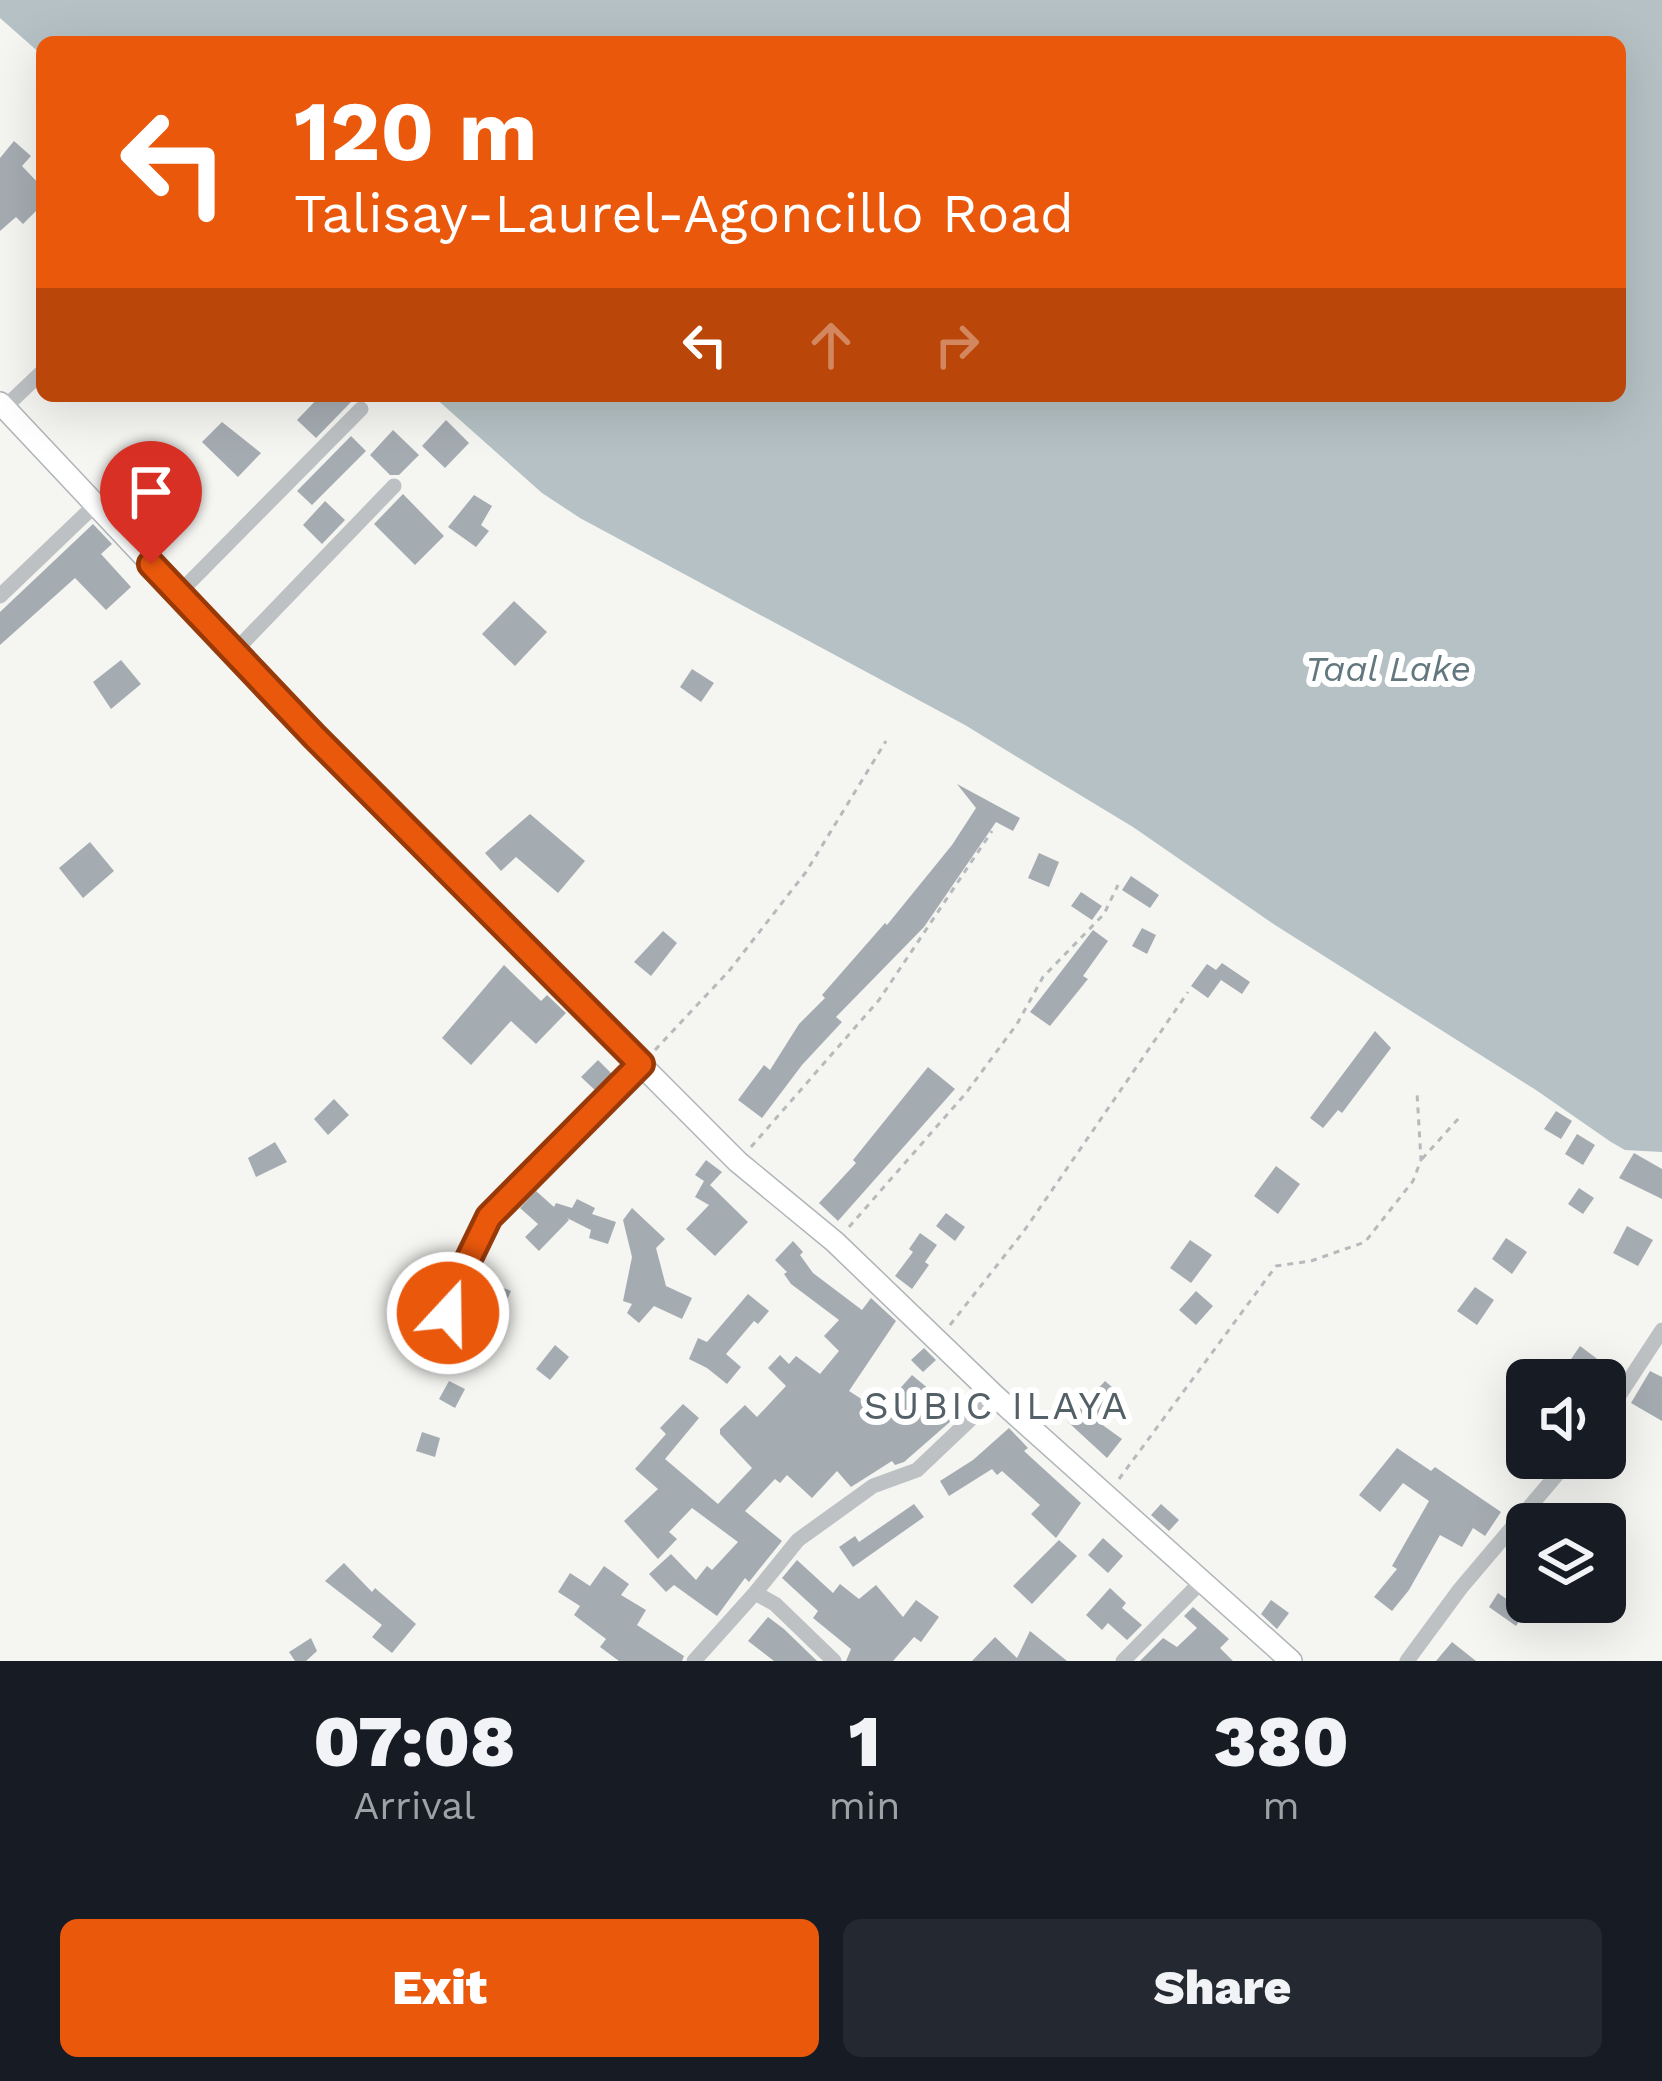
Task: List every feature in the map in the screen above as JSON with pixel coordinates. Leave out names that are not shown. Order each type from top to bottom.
[{"type":"main road","points":[[2,405],[234,652],[738,1162],[836,1242],[995,1396],[1292,1661]]},
{"type":"street","points":[[2,405],[36,377]]},
{"type":"street","points":[[179,593],[361,409]]},
{"type":"street","points":[[234,652],[394,486]]},
{"type":"street","points":[[0,596],[95,505]]},
{"type":"street","points":[[441,1343],[457,1283],[489,1217],[641,1064]]},
{"type":"street","points":[[1626,1385],[1662,1330]]},
{"type":"street","points":[[694,1661],[798,1540],[873,1486],[916,1469],[995,1396]]},
{"type":"street","points":[[1407,1661],[1460,1589],[1553,1479]]},
{"type":"street","points":[[1123,1661],[1202,1581]]},
{"type":"street","points":[[755,1593],[775,1604],[834,1661]]},
{"type":"path","points":[[641,1064],[729,971],[806,872],[886,741]]},
{"type":"path","points":[[738,1162],[879,1000],[992,831]]},
{"type":"path","points":[[836,1242],[966,1093],[1017,1024],[1043,977],[1104,914],[1118,885]]},
{"type":"path","points":[[938,1340],[1024,1231],[1188,992]]},
{"type":"path","points":[[1417,1093],[1421,1160]]},
{"type":"path","points":[[1107,1495],[1276,1266],[1311,1261],[1365,1242],[1412,1181],[1421,1160],[1459,1118]]},
{"type":"water","name":"Taal Lake","points":[[0,0],[1662,0],[1662,1152],[1625,1150],[1611,1142],[1275,925],[1133,827],[965,725],[580,518],[542,493],[440,402],[1626,402],[1626,36],[36,36],[36,50],[0,18]]},
{"type":"building","points":[[14,141],[31,156],[22,166],[36,181],[36,211],[23,224],[16,217],[0,231],[0,158]]},
{"type":"building","points":[[314,402],[351,402],[316,438],[297,420]]},
{"type":"building","points":[[446,420],[469,443],[445,468],[422,446]]},
{"type":"building","points":[[222,422],[261,453],[238,477],[202,442]]},
{"type":"building","points":[[393,430],[419,455],[399,475],[390,475],[370,455]]},
{"type":"building","points":[[351,436],[366,451],[312,505],[297,491]]},
{"type":"building","points":[[403,494],[444,536],[415,565],[374,524]]},
{"type":"building","points":[[474,495],[492,506],[481,525],[489,531],[476,547],[448,527]]},
{"type":"building","points":[[325,501],[345,520],[322,544],[303,525]]},
{"type":"building","points":[[93,524],[112,544],[101,554],[131,587],[106,610],[75,578],[0,645],[0,612]]},
{"type":"building","points":[[514,601],[547,632],[515,666],[482,634]]},
{"type":"building","points":[[121,660],[141,684],[111,709],[93,682]]},
{"type":"building","points":[[692,669],[714,683],[701,702],[680,687]]},
{"type":"building","points":[[957,784],[1020,818],[1013,831],[996,822],[924,927],[836,1017],[842,1022],[762,1118],[738,1100],[764,1065],[770,1070],[799,1024],[825,998],[822,995],[952,845],[976,808]]},
{"type":"building","points":[[530,814],[585,861],[558,893],[516,857],[501,871],[485,853]]},
{"type":"building","points":[[90,842],[114,871],[83,898],[59,868]]},
{"type":"building","points":[[1039,853],[1059,862],[1049,887],[1028,878]]},
{"type":"building","points":[[1131,876],[1159,895],[1150,908],[1122,890]]},
{"type":"building","points":[[1081,892],[1102,906],[1092,920],[1071,906]]},
{"type":"building","points":[[1142,928],[1156,935],[1147,954],[1132,946]]},
{"type":"building","points":[[1093,930],[1108,941],[1083,976],[1088,979],[1050,1026],[1030,1012]]},
{"type":"building","points":[[663,931],[677,943],[651,976],[634,962]]},
{"type":"building","points":[[1222,963],[1250,982],[1242,994],[1221,980],[1208,998],[1191,986],[1207,964],[1216,970]]},
{"type":"building","points":[[504,965],[541,1001],[547,995],[566,1013],[536,1044],[511,1021],[471,1065],[442,1038]]},
{"type":"building","points":[[1375,1031],[1391,1048],[1342,1113],[1338,1110],[1323,1128],[1310,1118]]},
{"type":"building","points":[[598,1060],[613,1075],[597,1092],[581,1077]]},
{"type":"building","points":[[928,1067],[955,1089],[838,1221],[819,1203],[856,1163],[853,1160]]},
{"type":"building","points":[[334,1099],[349,1115],[328,1135],[314,1119]]},
{"type":"building","points":[[1556,1111],[1572,1121],[1561,1139],[1544,1129]]},
{"type":"building","points":[[1577,1134],[1595,1145],[1583,1165],[1565,1154]]},
{"type":"building","points":[[275,1142],[287,1162],[256,1177],[248,1158]]},
{"type":"building","points":[[1634,1153],[1662,1169],[1662,1199],[1619,1178]]},
{"type":"building","points":[[706,1160],[722,1172],[710,1185],[748,1222],[715,1256],[686,1229],[709,1205],[695,1197],[704,1181],[695,1175]]},
{"type":"building","points":[[1276,1166],[1300,1184],[1278,1214],[1254,1196]]},
{"type":"building","points":[[1579,1188],[1594,1198],[1583,1214],[1568,1204]]},
{"type":"building","points":[[536,1191],[554,1207],[556,1203],[572,1208],[577,1199],[595,1208],[592,1214],[616,1222],[608,1244],[589,1238],[591,1230],[567,1218],[539,1251],[525,1237],[538,1224],[520,1208]]},
{"type":"building","points":[[632,1208],[665,1239],[656,1248],[666,1286],[692,1298],[682,1319],[654,1306],[639,1323],[627,1313],[632,1304],[623,1301],[632,1257],[623,1220]]},
{"type":"building","points":[[946,1213],[965,1227],[955,1241],[936,1226]]},
{"type":"building","points":[[1627,1226],[1653,1240],[1638,1266],[1613,1253]]},
{"type":"building","points":[[920,1233],[937,1245],[912,1289],[895,1276]]},
{"type":"building","points":[[1506,1238],[1527,1252],[1512,1274],[1492,1259]]},
{"type":"building","points":[[1190,1240],[1212,1255],[1191,1283],[1170,1268]]},
{"type":"building","points":[[793,1241],[813,1273],[862,1310],[871,1298],[896,1321],[849,1391],[880,1411],[912,1375],[959,1414],[904,1462],[895,1465],[892,1461],[851,1487],[837,1471],[812,1498],[787,1475],[780,1483],[775,1479],[745,1511],[782,1541],[749,1582],[745,1578],[717,1616],[674,1585],[666,1592],[649,1574],[671,1554],[696,1580],[738,1542],[692,1508],[669,1532],[677,1539],[658,1559],[624,1521],[658,1489],[635,1469],[666,1434],[660,1428],[683,1404],[699,1418],[665,1459],[718,1504],[752,1468],[720,1429],[745,1405],[757,1417],[786,1386],[768,1368],[780,1355],[789,1364],[796,1356],[820,1374],[839,1351],[824,1336],[839,1320],[791,1284],[775,1260]]},
{"type":"building","points":[[488,1282],[511,1291],[499,1318],[477,1308]]},
{"type":"building","points":[[1475,1287],[1494,1300],[1477,1325],[1457,1311]]},
{"type":"building","points":[[1196,1291],[1213,1306],[1196,1325],[1179,1310]]},
{"type":"building","points":[[748,1294],[769,1311],[726,1354],[741,1367],[727,1384],[689,1359],[698,1338],[707,1342]]},
{"type":"building","points":[[555,1345],[569,1357],[550,1380],[536,1369]]},
{"type":"building","points":[[1580,1346],[1597,1359],[1571,1359]]},
{"type":"building","points":[[924,1348],[936,1360],[923,1372],[911,1360]]},
{"type":"building","points":[[1650,1371],[1662,1377],[1662,1421],[1631,1403]]},
{"type":"building","points":[[449,1381],[465,1389],[455,1408],[439,1399]]},
{"type":"building","points":[[1105,1381],[1120,1394],[1097,1421],[1122,1439],[1107,1458],[1068,1422]]},
{"type":"building","points":[[1009,1428],[1028,1448],[1024,1451],[1081,1503],[1056,1538],[1031,1514],[1040,1505],[1002,1471],[997,1475],[992,1469],[949,1496],[940,1481]]},
{"type":"building","points":[[422,1432],[440,1438],[435,1457],[416,1451]]},
{"type":"building","points":[[1397,1448],[1431,1471],[1435,1467],[1501,1512],[1485,1536],[1473,1528],[1462,1547],[1440,1535],[1392,1611],[1374,1597],[1397,1569],[1392,1566],[1429,1501],[1403,1483],[1380,1512],[1359,1495]]},
{"type":"building","points":[[914,1504],[924,1517],[853,1567],[839,1547],[855,1536],[859,1542]]},
{"type":"building","points":[[1161,1504],[1179,1520],[1169,1531],[1151,1515]]},
{"type":"building","points":[[1103,1538],[1123,1556],[1108,1573],[1088,1555]]},
{"type":"building","points":[[1059,1540],[1077,1556],[1032,1604],[1013,1586]]},
{"type":"building","points":[[797,1560],[833,1593],[840,1584],[859,1599],[876,1585],[903,1617],[916,1600],[939,1617],[921,1642],[914,1637],[893,1661],[846,1661],[851,1649],[813,1618],[818,1611],[782,1578]]},
{"type":"building","points":[[344,1563],[372,1592],[375,1588],[416,1624],[392,1653],[372,1637],[382,1625],[325,1581]]},
{"type":"building","points":[[604,1566],[629,1584],[621,1595],[646,1610],[637,1625],[684,1656],[682,1661],[619,1661],[600,1647],[606,1639],[574,1615],[580,1606],[558,1592],[570,1573],[590,1586]]},
{"type":"building","points":[[1110,1588],[1126,1603],[1122,1608],[1142,1625],[1127,1640],[1108,1623],[1102,1630],[1086,1615]]},
{"type":"building","points":[[1498,1593],[1506,1599],[1506,1619],[1489,1607]]},
{"type":"building","points":[[1271,1600],[1289,1613],[1277,1629],[1261,1614]]},
{"type":"building","points":[[1193,1607],[1229,1639],[1220,1648],[1233,1661],[1140,1661],[1163,1638],[1177,1647],[1197,1628],[1184,1616]]},
{"type":"building","points":[[768,1617],[817,1661],[774,1661],[748,1641]]},
{"type":"building","points":[[1030,1631],[1067,1661],[972,1661],[995,1637],[1017,1658]]},
{"type":"building","points":[[311,1638],[317,1651],[306,1661],[295,1661],[289,1652]]},
{"type":"building","points":[[1452,1642],[1476,1661],[1436,1661]]},
{"type":"district","name":"SUBIC ILAYA","points":[[997,1405]]},
{"type":"route","points":[[151,564],[314,736],[641,1064],[489,1217],[448,1313]]}]
